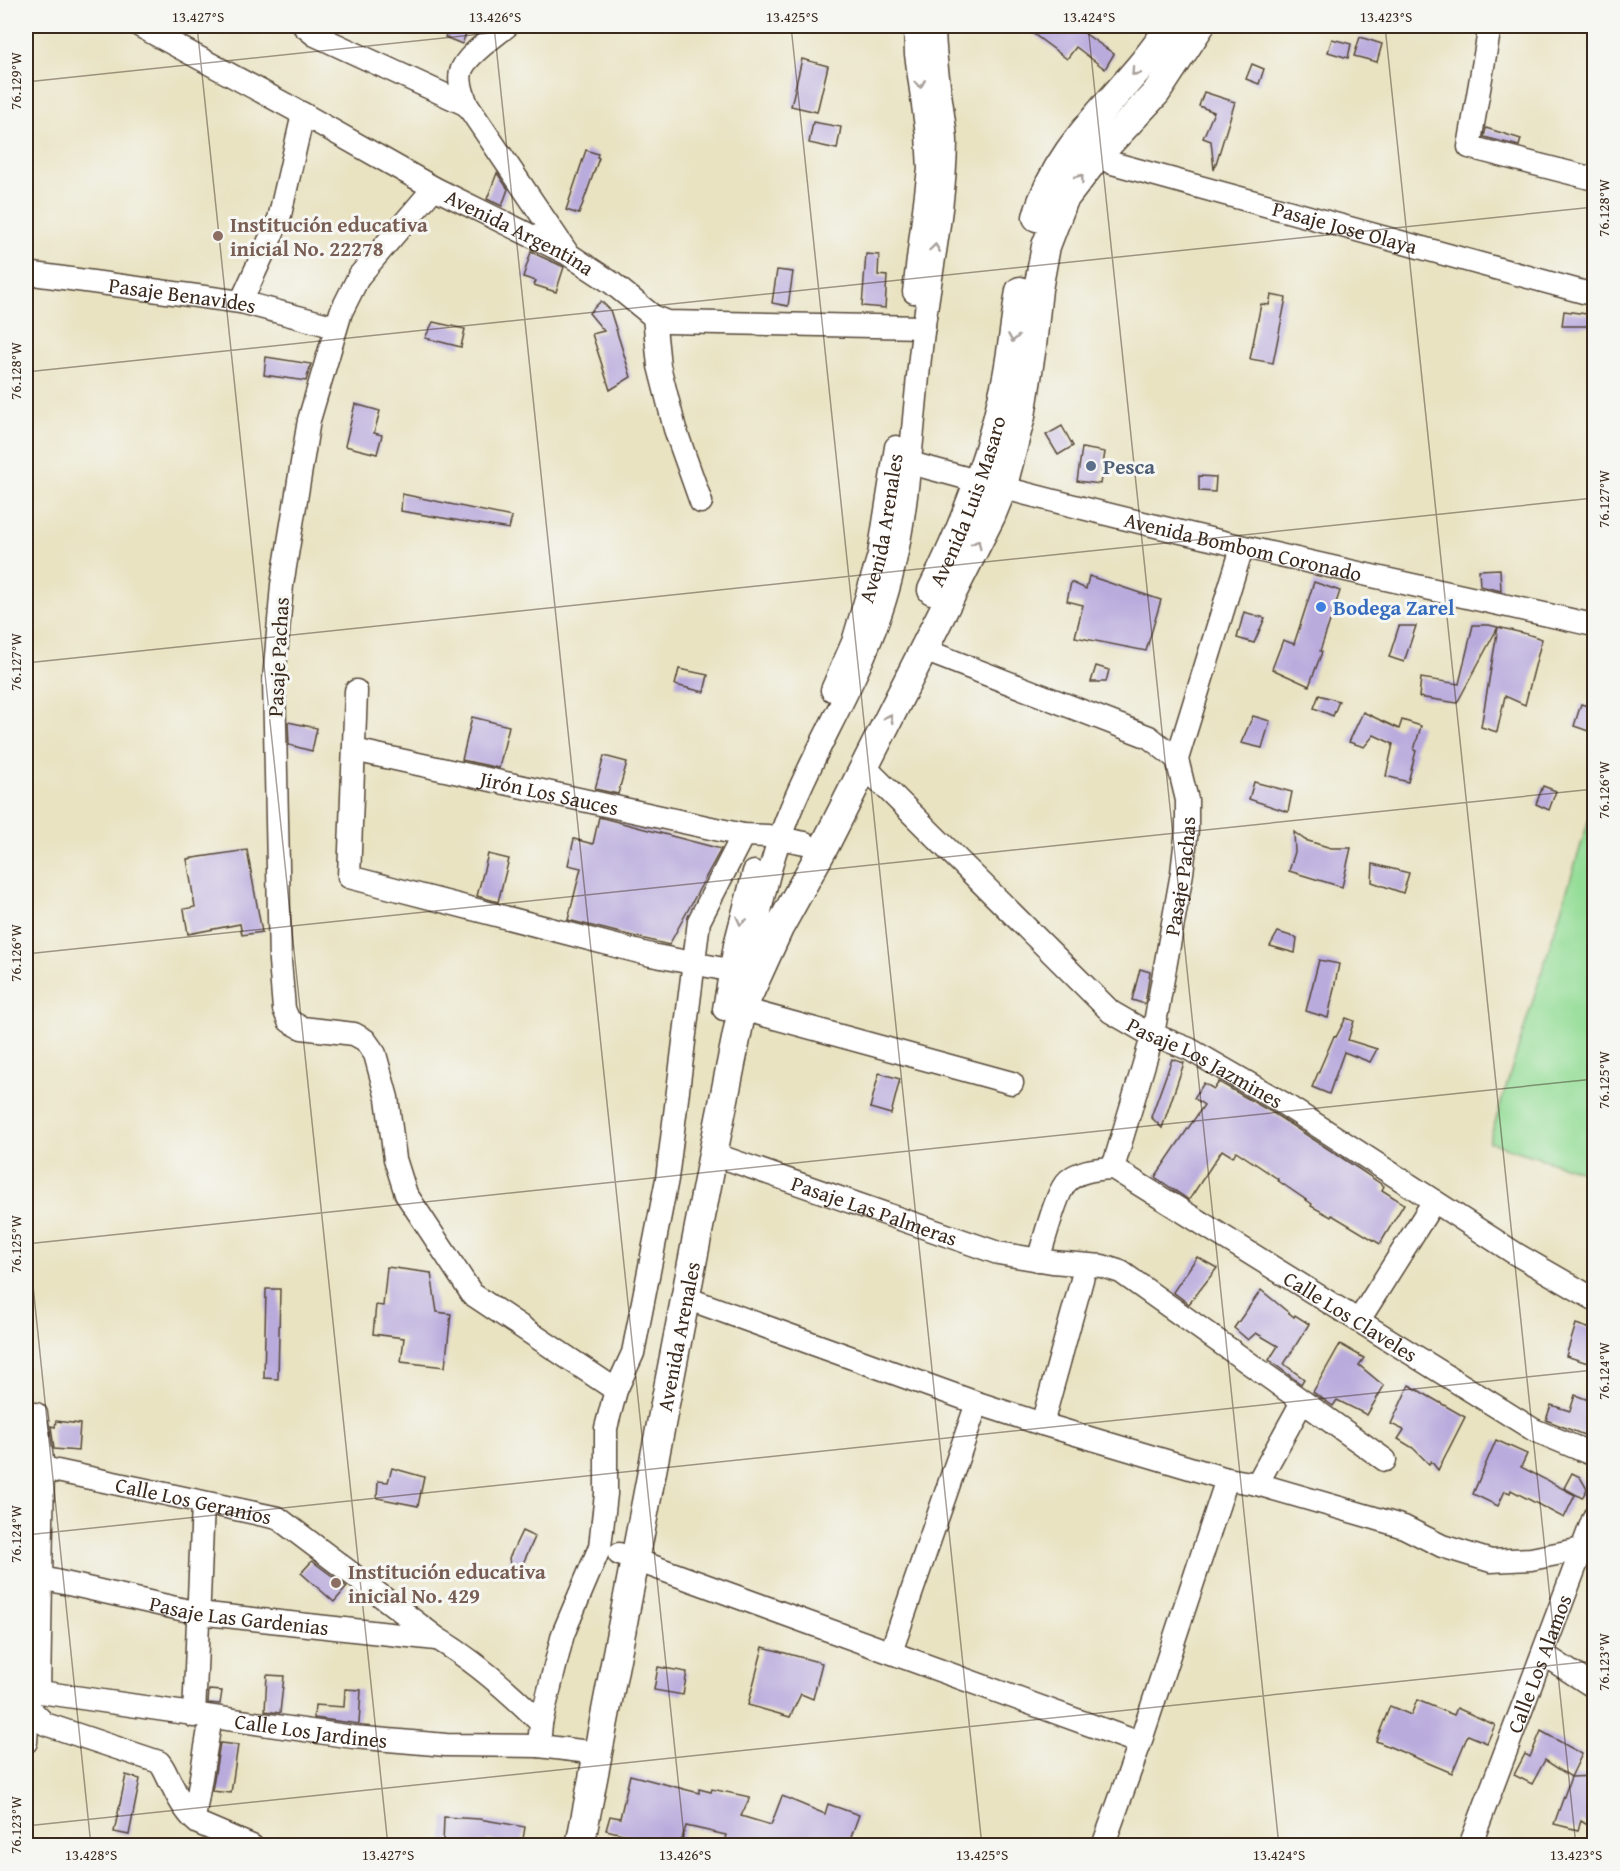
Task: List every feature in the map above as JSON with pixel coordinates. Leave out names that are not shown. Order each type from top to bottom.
[{"type":"main road","name":"Avenida Luis Masaro","points":[[733,1009],[743,966],[795,841],[990,485],[1021,416],[1046,246],[1087,147],[1170,26]]},
{"type":"main road","name":"Avenida Luis Masaro","points":[[1087,147],[1156,93],[1200,26]]},
{"type":"main road","name":"Avenida Luis Masaro","points":[[795,841],[865,767],[991,516],[990,485]]},
{"type":"main road","name":"Avenida Arenales","points":[[580,1845],[590,1752],[627,1557],[686,1298],[712,1154],[733,1009],[779,928],[795,841]]},
{"type":"main road","points":[[627,1557],[733,1009]]},
{"type":"main road","points":[[563,1845],[590,1752]]},
{"type":"street","name":"Avenida Argentina","points":[[140,26],[434,188],[568,254],[612,283],[654,317],[667,322],[680,323],[917,326]]},
{"type":"street","points":[[304,26],[315,34],[467,105]]},
{"type":"street","points":[[507,26],[465,63],[460,73],[460,84],[467,105],[568,254]]},
{"type":"street","points":[[356,691],[349,877],[651,955],[692,963],[743,966],[753,874],[795,841],[787,817],[815,754],[859,667],[882,611],[895,562],[902,461],[917,326],[928,169],[927,134],[916,54],[915,26]]},
{"type":"street","points":[[917,326],[940,210],[946,140],[934,45],[934,26]]},
{"type":"street","points":[[1490,26],[1470,147],[1594,179]]},
{"type":"street","points":[[241,302],[279,219],[303,114]]},
{"type":"street","name":"Pasaje Jose Olaya","points":[[1087,147],[1112,163],[1594,295]]},
{"type":"street","name":"Pasaje Pachas","points":[[434,188],[359,276],[341,312],[309,420],[282,585],[274,680],[280,961],[284,1009],[289,1021],[303,1028],[354,1034],[365,1040],[375,1054],[387,1098],[395,1159],[406,1194],[472,1294],[616,1390]]},
{"type":"street","name":"Pasaje Benavides","points":[[26,273],[241,302],[336,327]]},
{"type":"street","points":[[654,317],[659,366],[675,429],[701,502]]},
{"type":"street","name":"Avenida Bombom Coronado","points":[[902,461],[1242,548],[1594,626]]},
{"type":"street","points":[[924,650],[1149,737],[1177,759],[1242,548]]},
{"type":"street","name":"Jirón Los Sauces","points":[[354,750],[744,836],[795,841]]},
{"type":"street","name":"Pasaje Pachas","points":[[1113,1168],[1153,1034],[1182,873],[1187,829],[1187,801],[1177,759]]},
{"type":"street","name":"Pasaje Los Jazmines","points":[[865,767],[1111,1012],[1153,1034],[1190,1049],[1281,1102],[1516,1254],[1594,1299]]},
{"type":"street","points":[[539,1746],[541,1723],[563,1634],[600,1547],[606,1494],[606,1428],[616,1390],[633,1353],[667,1179],[699,921],[744,836]]},
{"type":"street","points":[[733,1009],[1012,1083]]},
{"type":"street","name":"Pasaje Las Palmeras","points":[[712,1154],[998,1253],[1038,1260],[1102,1266],[1121,1272],[1385,1460]]},
{"type":"street","points":[[1038,1260],[1066,1183],[1078,1174],[1092,1169],[1113,1168]]},
{"type":"street","name":"Calle Los Claveles","points":[[1113,1168],[1534,1430],[1594,1455]]},
{"type":"street","points":[[1359,1320],[1434,1201]]},
{"type":"street","points":[[1042,1424],[1086,1264]]},
{"type":"street","points":[[686,1298],[976,1403],[1227,1479],[1257,1484],[1404,1527],[1442,1546],[1491,1561],[1531,1559],[1582,1549]]},
{"type":"street","points":[[1257,1484],[1302,1401]]},
{"type":"street","points":[[891,1652],[976,1403]]},
{"type":"street","points":[[26,1742],[42,1578],[43,1468],[36,1414]]},
{"type":"street","name":"Calle Los Geranios","points":[[43,1468],[203,1504],[278,1518],[454,1649],[541,1723]]},
{"type":"street","points":[[1103,1845],[1140,1743],[1227,1479]]},
{"type":"street","points":[[194,1819],[202,1716],[198,1613],[203,1504]]},
{"type":"street","name":"Calle Los Alamos","points":[[1470,1845],[1594,1517]]},
{"type":"street","points":[[627,1557],[1140,1743]]},
{"type":"street","name":"Pasaje Las Gardenias","points":[[42,1578],[198,1613],[438,1639]]},
{"type":"street","points":[[1543,1654],[1594,1688]]},
{"type":"street","points":[[29,1698],[45,1724],[159,1762],[166,1770],[171,1785],[194,1819],[252,1845]]},
{"type":"street","name":"Calle Los Jardines","points":[[29,1698],[202,1716],[364,1738],[446,1745],[539,1746],[590,1752]]},
{"type":"green space","points":[[1594,803],[1594,1139],[1583,1172],[1489,1142]]},
{"type":"green space","points":[[1594,1158],[1594,1202],[1583,1191]]},
{"type":"building","points":[[450,26],[469,26],[462,44],[445,37]]},
{"type":"building","points":[[1023,26],[1074,26],[1114,54],[1105,69],[1076,47],[1067,59]]},
{"type":"building","points":[[1360,37],[1382,44],[1377,62],[1354,56]]},
{"type":"building","points":[[1332,39],[1351,44],[1348,58],[1328,52]]},
{"type":"building","points":[[802,59],[828,66],[817,112],[791,106]]},
{"type":"building","points":[[1252,64],[1264,69],[1259,84],[1246,79]]},
{"type":"building","points":[[1204,92],[1235,102],[1214,170],[1211,141],[1203,138],[1214,112],[1199,106]]},
{"type":"building","points":[[813,122],[841,127],[837,149],[809,143]]},
{"type":"building","points":[[1486,128],[1521,139],[1519,146],[1484,137]]},
{"type":"building","points":[[586,150],[598,154],[599,158],[579,214],[566,210]]},
{"type":"building","points":[[497,173],[508,189],[502,206],[487,199]]},
{"type":"building","points":[[531,252],[564,267],[556,292],[534,285],[536,281],[523,277]]},
{"type":"building","points":[[866,254],[879,255],[878,275],[887,276],[885,308],[862,306]]},
{"type":"building","points":[[777,270],[793,272],[788,306],[772,303]]},
{"type":"building","points":[[1271,295],[1286,298],[1273,363],[1250,359],[1261,304],[1269,305]]},
{"type":"building","points":[[601,301],[610,310],[631,377],[610,390],[592,334],[604,331],[589,313]]},
{"type":"building","points":[[1564,311],[1594,315],[1594,326],[1562,326]]},
{"type":"building","points":[[433,322],[465,329],[461,347],[425,338]]},
{"type":"building","points":[[266,357],[311,364],[306,381],[264,375]]},
{"type":"building","points":[[355,404],[380,411],[374,433],[382,435],[377,454],[345,446]]},
{"type":"building","name":"Pesca","points":[[1062,426],[1073,446],[1058,455],[1046,435]]},
{"type":"building","name":"Pesca","points":[[1082,448],[1105,452],[1100,484],[1077,481]]},
{"type":"building","points":[[1199,476],[1216,477],[1215,492],[1199,491]]},
{"type":"building","points":[[402,494],[512,517],[509,529],[401,511]]},
{"type":"building","points":[[1500,569],[1501,591],[1480,586],[1479,570]]},
{"type":"building","points":[[1089,576],[1161,600],[1146,651],[1075,637],[1083,605],[1067,601],[1071,582],[1086,589]]},
{"type":"building","points":[[1314,582],[1340,591],[1320,651],[1322,652],[1309,686],[1272,669],[1283,640],[1294,644]]},
{"type":"building","points":[[1244,612],[1265,618],[1254,643],[1237,638]]},
{"type":"building","points":[[1473,625],[1498,627],[1457,703],[1419,697],[1421,678],[1459,684]]},
{"type":"building","points":[[1399,626],[1416,626],[1404,662],[1389,657]]},
{"type":"building","points":[[1498,627],[1542,639],[1525,705],[1505,696],[1497,732],[1481,727]]},
{"type":"building","points":[[1096,666],[1109,670],[1106,682],[1091,682]]},
{"type":"building","points":[[679,669],[708,675],[704,692],[675,685]]},
{"type":"building","points":[[1319,695],[1339,701],[1333,716],[1314,708]]},
{"type":"building","points":[[1581,704],[1594,708],[1594,733],[1574,726]]},
{"type":"building","points":[[1363,712],[1399,729],[1402,720],[1421,726],[1408,782],[1386,776],[1393,744],[1374,735],[1364,747],[1349,742]]},
{"type":"building","points":[[1253,716],[1270,721],[1262,748],[1241,743]]},
{"type":"building","points":[[472,717],[509,726],[499,768],[462,760]]},
{"type":"building","points":[[288,722],[317,728],[312,751],[289,745]]},
{"type":"building","points":[[604,756],[627,762],[618,794],[595,789]]},
{"type":"building","points":[[1254,782],[1292,792],[1288,812],[1249,799]]},
{"type":"building","points":[[1543,786],[1556,791],[1549,810],[1536,804]]},
{"type":"building","points":[[599,817],[721,849],[669,945],[568,920],[581,868],[568,865],[574,839],[593,844]]},
{"type":"building","points":[[1294,832],[1305,840],[1331,848],[1351,848],[1342,887],[1289,871],[1295,852]]},
{"type":"building","points":[[247,850],[262,932],[242,935],[240,924],[188,934],[184,909],[195,907],[187,859]]},
{"type":"building","points":[[488,854],[509,859],[498,902],[477,896]]},
{"type":"building","points":[[1373,864],[1409,873],[1403,893],[1372,882]]},
{"type":"building","points":[[1278,932],[1297,938],[1295,953],[1270,946]]},
{"type":"building","points":[[1319,960],[1339,964],[1328,1018],[1306,1011]]},
{"type":"building","points":[[1140,969],[1150,972],[1145,1004],[1132,1000]]},
{"type":"building","points":[[1346,1018],[1354,1021],[1348,1040],[1377,1049],[1370,1062],[1344,1052],[1329,1094],[1312,1087],[1334,1036],[1336,1037]]},
{"type":"building","points":[[1172,1059],[1184,1063],[1162,1128],[1151,1117]]},
{"type":"building","points":[[879,1073],[900,1079],[891,1114],[870,1108]]},
{"type":"building","points":[[1219,1082],[1273,1113],[1359,1169],[1384,1186],[1382,1190],[1404,1204],[1380,1244],[1332,1215],[1331,1217],[1311,1206],[1312,1204],[1278,1179],[1236,1151],[1233,1157],[1222,1150],[1189,1200],[1155,1177],[1204,1105],[1194,1098],[1204,1083],[1214,1089]]},
{"type":"building","points":[[1197,1257],[1217,1268],[1189,1304],[1173,1292]]},
{"type":"building","points":[[387,1267],[431,1273],[437,1312],[451,1314],[445,1367],[401,1362],[404,1338],[373,1334],[376,1305],[383,1306]]},
{"type":"building","points":[[266,1289],[280,1289],[278,1379],[264,1378]]},
{"type":"building","points":[[1261,1290],[1294,1317],[1295,1315],[1309,1324],[1284,1364],[1304,1379],[1301,1384],[1269,1360],[1278,1346],[1256,1333],[1248,1340],[1234,1328]]},
{"type":"building","points":[[1576,1324],[1594,1330],[1594,1365],[1566,1356]]},
{"type":"building","points":[[1340,1344],[1364,1358],[1359,1365],[1384,1386],[1367,1415],[1337,1400],[1333,1406],[1313,1392]]},
{"type":"building","points":[[1409,1385],[1465,1417],[1438,1470],[1431,1461],[1429,1464],[1413,1448],[1398,1439],[1404,1430],[1391,1424]]},
{"type":"building","points":[[1575,1395],[1594,1402],[1594,1439],[1546,1420],[1551,1405],[1570,1411]]},
{"type":"building","points":[[56,1421],[80,1424],[78,1451],[54,1449],[51,1426],[55,1427]]},
{"type":"building","points":[[1496,1440],[1527,1454],[1521,1467],[1575,1495],[1564,1518],[1511,1490],[1510,1493],[1505,1491],[1498,1506],[1473,1494]]},
{"type":"building","points":[[392,1468],[424,1477],[418,1506],[377,1498],[378,1481],[388,1482]]},
{"type":"building","points":[[1572,1473],[1580,1477],[1587,1489],[1582,1498],[1564,1488]]},
{"type":"building","points":[[522,1531],[535,1537],[520,1570],[510,1564],[509,1558]]},
{"type":"building","points":[[312,1561],[347,1587],[334,1602],[301,1573]]},
{"type":"building","points":[[763,1647],[822,1663],[813,1699],[801,1694],[790,1717],[748,1705]]},
{"type":"building","points":[[658,1667],[687,1672],[683,1695],[654,1690]]},
{"type":"building","points":[[267,1675],[284,1676],[280,1713],[265,1711]]},
{"type":"building","points":[[345,1689],[361,1690],[359,1724],[314,1718],[315,1705],[344,1707]]},
{"type":"building","points":[[209,1690],[222,1691],[220,1704],[208,1703]]},
{"type":"building","points":[[1417,1700],[1454,1715],[1457,1708],[1495,1725],[1487,1743],[1468,1735],[1452,1773],[1376,1741],[1390,1706],[1411,1715]]},
{"type":"building","points":[[1541,1731],[1582,1754],[1571,1777],[1545,1760],[1532,1784],[1514,1775],[1525,1754],[1530,1757]]},
{"type":"building","points":[[220,1743],[238,1745],[231,1793],[212,1791]]},
{"type":"building","points":[[126,1775],[140,1779],[129,1835],[114,1832]]},
{"type":"building","points":[[630,1775],[699,1793],[699,1789],[711,1792],[712,1789],[750,1797],[741,1816],[771,1825],[782,1796],[825,1814],[828,1804],[859,1815],[848,1845],[745,1845],[725,1839],[726,1835],[686,1826],[680,1845],[658,1845],[659,1843],[606,1830],[610,1816],[620,1818]]},
{"type":"building","points":[[1594,1776],[1594,1829],[1581,1821],[1578,1830],[1554,1824],[1571,1777]]},
{"type":"building","points":[[444,1817],[479,1819],[525,1827],[522,1845],[487,1840],[486,1845],[443,1845]]},
{"type":"place","name":"Institución educativa inicial No. 22278","points":[[218,236]]},
{"type":"place","name":"Pesca","points":[[1091,466]]},
{"type":"place","name":"Bodega Zarel","points":[[1321,607]]},
{"type":"place","name":"Institución educativa inicial No. 429","points":[[336,1583]]}]
